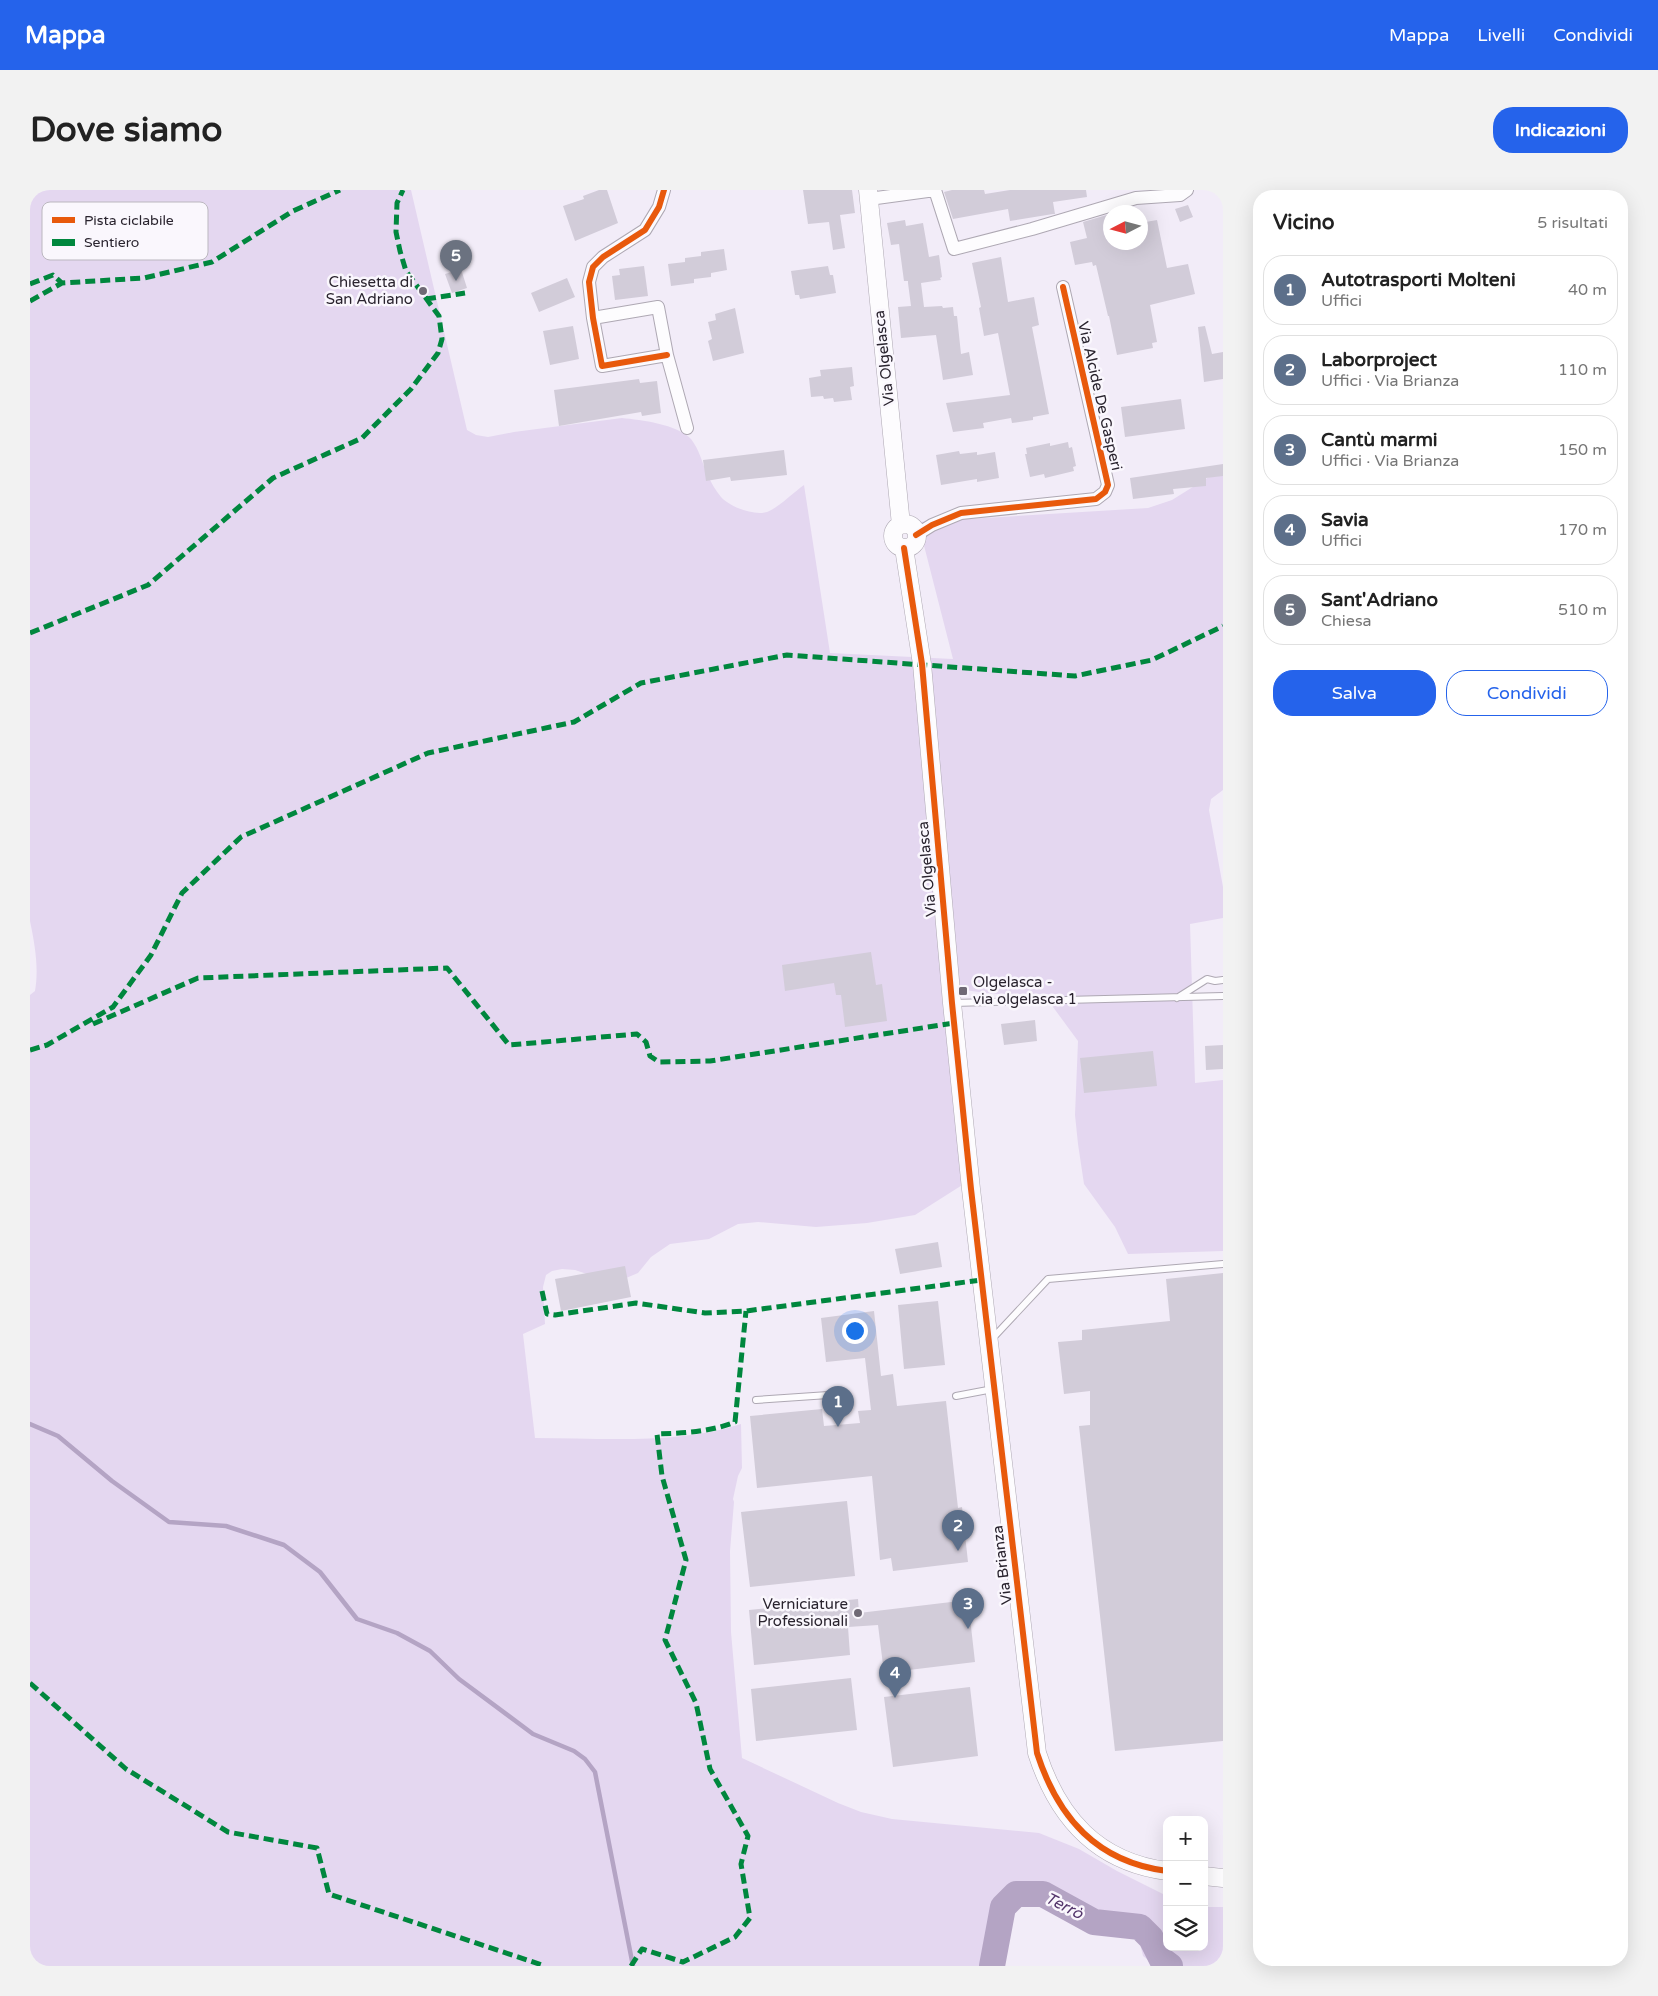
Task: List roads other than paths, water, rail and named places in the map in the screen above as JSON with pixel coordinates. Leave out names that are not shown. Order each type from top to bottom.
[{"type":"street","points":[[664,190],[659,207],[645,230],[603,257],[593,267],[589,282],[593,318],[602,366],[667,355]]},
{"type":"street","points":[[868,195],[935,190],[954,249],[1032,229],[1136,198],[1180,195],[1187,190]]},
{"type":"street","name":"Via Olgelasca","points":[[868,195],[901,525],[896,529],[893,536],[895,544],[904,548],[922,664],[952,1003],[971,1189]]},
{"type":"street","name":"Via Alcide De Gasperi","points":[[916,535],[932,525],[961,513],[1096,499],[1106,492],[1108,485],[1064,288]]},
{"type":"street","points":[[593,318],[658,307],[667,355],[686,428]]},
{"type":"street","points":[[901,525],[907,525],[912,528],[916,535],[914,543],[904,548]]},
{"type":"street","name":"Via Brianza","points":[[971,1189],[1037,1753],[1043,1772],[1067,1815],[1089,1839],[1105,1850],[1133,1864],[1163,1870]]},
{"type":"street","points":[[1208,1876],[1223,1878]]},
{"type":"lane","points":[[1176,998],[1208,979],[1215,981],[1223,980]]},
{"type":"lane","points":[[952,1003],[1223,996]]},
{"type":"lane","points":[[989,1342],[1048,1279],[1223,1264]]},
{"type":"lane","points":[[956,1396],[994,1389]]},
{"type":"lane","points":[[756,1400],[843,1394]]},
{"type":"waterway","points":[[30,1424],[58,1436],[112,1481],[169,1522],[226,1526],[284,1545],[320,1572],[357,1619],[397,1633],[430,1651],[459,1679],[533,1734],[574,1751],[585,1759],[595,1772],[633,1966]]},
{"type":"waterway","name":"Terrò","points":[[992,1966],[1003,1907],[1016,1894],[1043,1894],[1094,1922],[1140,1927],[1151,1938],[1162,1960],[1170,1966]]},
{"type":"place","name":"Sant'Adriano","points":[[456,281]]},
{"type":"place","name":"Chiesetta di San Adriano","points":[[423,291]]},
{"type":"place","name":"Olgelasca - via olgelasca 1","points":[[963,991]]},
{"type":"place","name":"Autotrasporti Molteni","points":[[838,1427]]},
{"type":"place","name":"Laborproject","points":[[958,1551]]},
{"type":"place","name":"Verniciature Professionali","points":[[858,1613]]},
{"type":"place","name":"Cantù marmi","points":[[968,1629]]},
{"type":"place","name":"Savia","points":[[895,1698]]}]
